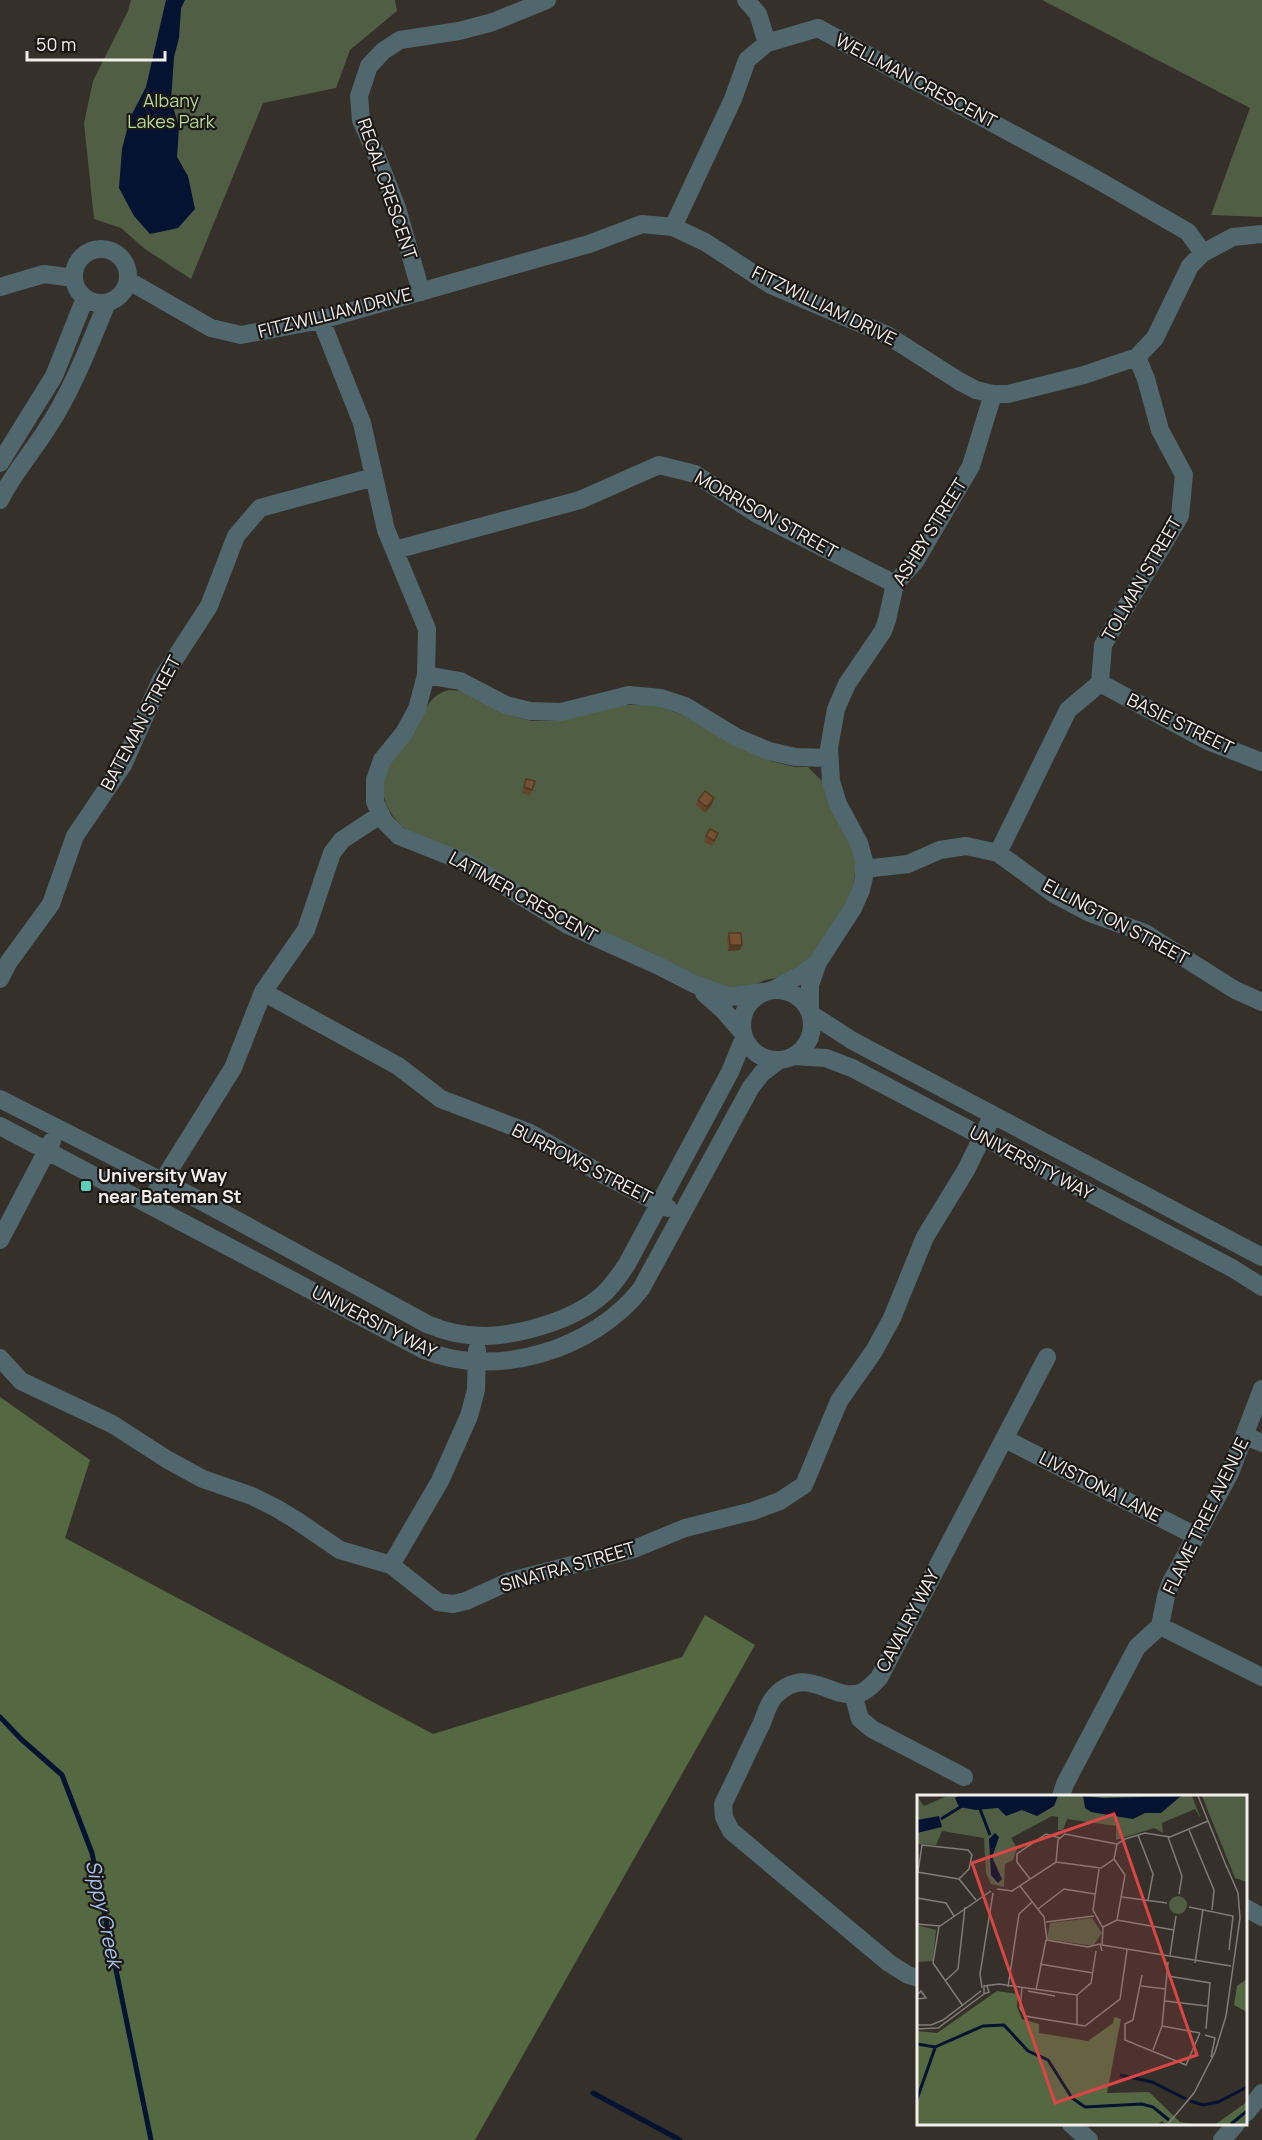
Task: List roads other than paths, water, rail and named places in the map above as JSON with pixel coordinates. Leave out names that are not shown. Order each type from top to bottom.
[{"type":"street","name":"REGAL CRESCENT","points":[[421,292],[397,208],[361,120],[359,96],[369,66],[383,51],[400,40],[459,31],[493,22],[547,0]]},
{"type":"street","points":[[746,0],[758,14],[768,43]]},
{"type":"street","name":"WELLMAN CRESCENT","points":[[673,227],[733,99],[747,60],[768,43],[818,28],[1188,232],[1203,253]]},
{"type":"street","name":"FITZWILLIAM DRIVE","points":[[129,280],[211,328],[241,335],[321,320],[589,244],[642,224],[673,227],[705,242],[771,285],[887,335],[976,390],[993,394],[1023,392],[1137,357]]},
{"type":"street","points":[[1137,357],[1155,338],[1190,266],[1203,253],[1233,237],[1262,234]]},
{"type":"street","points":[[103,249],[113,251],[126,264],[129,280],[123,293],[116,300],[97,304],[85,298],[78,291],[74,278],[76,265],[85,254],[103,249]]},
{"type":"street","points":[[0,287],[44,274],[74,278]]},
{"type":"street","points":[[0,463],[54,376],[85,298]]},
{"type":"street","points":[[0,500],[11,480],[47,430],[64,399],[107,303]]},
{"type":"street","points":[[149,1204],[233,1068],[263,992],[306,930],[332,853],[342,840],[380,815],[375,802],[374,788],[377,770],[414,717],[426,675],[427,629],[386,530],[362,423],[321,320]]},
{"type":"street","name":"TOLMAN STREET","points":[[1100,683],[1103,645],[1180,516],[1184,475],[1160,430],[1146,378],[1137,357]]},
{"type":"street","name":"ASHBY STREET","points":[[811,1013],[810,985],[818,962],[858,898],[864,883],[864,868],[859,843],[841,813],[835,796],[829,758],[831,728],[836,709],[847,684],[883,631],[888,620],[895,584],[916,560],[971,466],[993,394]]},
{"type":"street","name":"MORRISON STREET","points":[[395,550],[580,500],[659,465],[695,474],[757,514],[895,584]]},
{"type":"street","name":"BATEMAN STREET","points":[[0,979],[51,904],[75,836],[123,765],[161,681],[209,606],[236,536],[260,508],[374,477]]},
{"type":"street","points":[[426,675],[459,681],[506,705],[530,711],[561,712],[629,695],[661,698],[685,706],[736,737],[769,751],[795,757],[829,758]]},
{"type":"street","points":[[998,853],[1068,710],[1100,683]]},
{"type":"street","name":"BASIE STREET","points":[[1100,683],[1208,741],[1262,762]]},
{"type":"street","name":"LATIMER CRESCENT","points":[[380,815],[399,836],[467,863],[557,920],[588,936],[659,966],[694,984],[730,997],[768,991]]},
{"type":"street","name":"ELLINGTON STREET","points":[[864,868],[908,864],[940,850],[966,846],[998,853],[1054,894],[1090,913],[1145,933],[1235,990],[1262,1002]]},
{"type":"street","name":"ASHBY STREET","points":[[768,991],[800,975],[818,962]]},
{"type":"street","name":"LATIMER CRESCENT","points":[[694,984],[724,1011],[743,1036]]},
{"type":"street","points":[[783,990],[797,996],[811,1013],[813,1022],[810,1038],[806,1045],[787,1058],[764,1058],[743,1036],[741,1022],[744,1012],[750,1002],[768,991],[783,990]]},
{"type":"street","name":"BURROWS STREET","points":[[263,992],[398,1066],[441,1099],[530,1133],[681,1215]]},
{"type":"street","name":"UNIVERSITY WAY","points":[[811,1013],[847,1037],[1262,1257]]},
{"type":"street","name":"UNIVERSITY WAY","points":[[0,1099],[162,1181],[427,1324],[440,1329],[478,1336],[501,1336],[524,1332],[558,1320],[601,1296],[627,1264],[730,1072],[743,1036]]},
{"type":"street","name":"UNIVERSITY WAY","points":[[0,1126],[424,1350],[442,1357],[477,1362],[500,1361],[566,1344],[605,1324],[621,1311],[641,1289],[751,1087],[762,1073],[787,1058],[821,1057],[844,1064],[1232,1268],[1262,1287]]},
{"type":"street","name":"SINATRA STREET","points":[[0,1359],[21,1381],[112,1424],[168,1461],[203,1479],[252,1496],[276,1508],[340,1551],[391,1565],[438,1602],[453,1604],[466,1601],[510,1581],[634,1549],[685,1528],[753,1511],[780,1501],[804,1485],[840,1401],[883,1335],[925,1237],[966,1170],[993,1115]]},
{"type":"street","points":[[0,1240],[59,1128]]},
{"type":"street","points":[[391,1565],[440,1481],[468,1416],[476,1390],[478,1336]]},
{"type":"street","name":"CAVALRY WAY","points":[[853,1694],[870,1687],[879,1678],[1047,1357]]},
{"type":"street","name":"FLAME TREE AVENUE","points":[[1161,1626],[1170,1584],[1230,1473],[1254,1440],[1262,1389]]},
{"type":"street","name":"LIVISTONA LANE","points":[[1005,1439],[1196,1536]]},
{"type":"street","points":[[1062,1795],[1065,1784],[1137,1647],[1161,1626],[1262,1677]]},
{"type":"street","points":[[917,1978],[889,1963],[731,1831],[724,1817],[723,1804],[774,1698],[791,1686],[804,1683],[816,1683],[853,1694],[860,1719],[872,1729],[964,1777]]},
{"type":"street","points":[[1247,1909],[1262,1917]]},
{"type":"street","points":[[1247,2111],[1262,2094]]},
{"type":"street","points":[[1072,2125],[1089,2140]]},
{"type":"street","points":[[1222,2140],[1235,2125]]},
{"type":"water","points":[[166,0],[185,0],[181,8],[179,38],[174,57],[171,100],[179,127],[177,157],[188,176],[195,209],[178,228],[150,234],[134,216],[119,188],[122,149],[130,118],[146,87]]},
{"type":"waterway","name":"Sippy Creek","points":[[0,1717],[62,1775],[92,1853],[151,2140]]},
{"type":"waterway","points":[[593,2093],[680,2140]]},
{"type":"place","name":"University Way near Bateman St","points":[[86,1186]]},
{"type":"park label","name":"Albany Lakes Park","points":[[171,111]]}]
